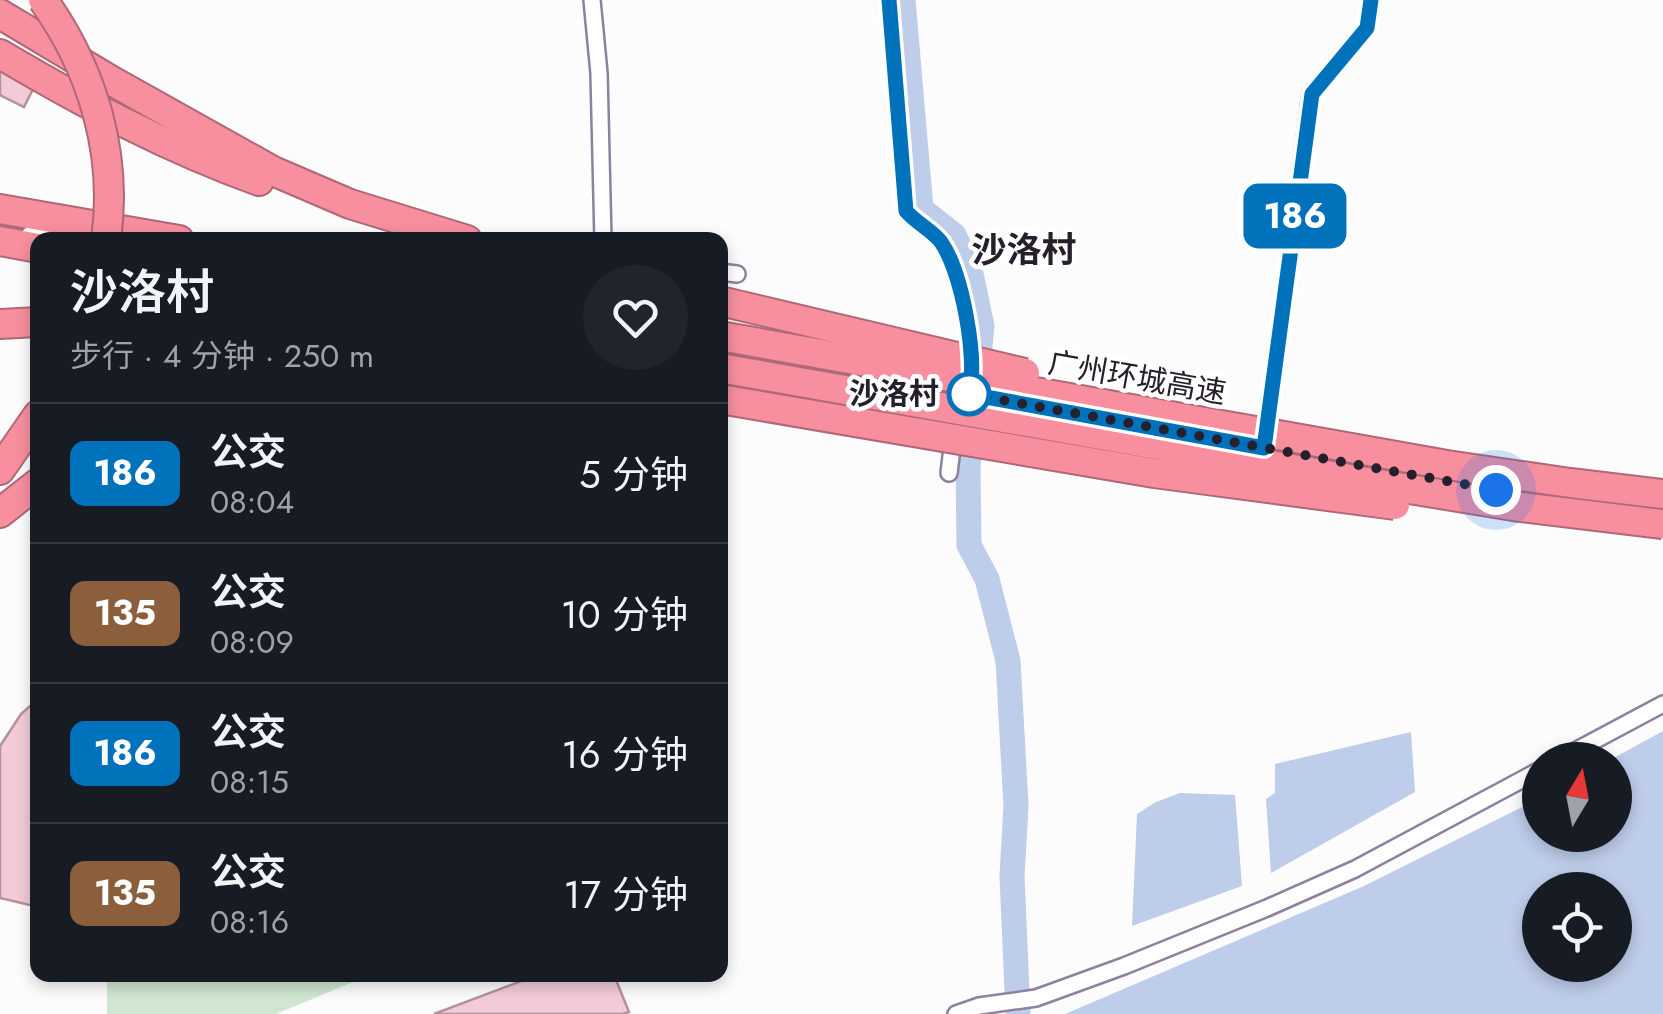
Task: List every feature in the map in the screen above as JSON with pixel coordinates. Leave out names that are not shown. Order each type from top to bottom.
[{"type":"highway","points":[[42,0],[77,56],[99,116],[108,182],[106,232]]},
{"type":"highway","points":[[0,14],[112,82],[273,171],[367,210],[440,232]]},
{"type":"highway","points":[[0,54],[108,116],[226,169],[338,208],[426,232]]},
{"type":"highway","points":[[0,209],[134,232]]},
{"type":"highway","points":[[0,241],[30,247]]},
{"type":"highway","points":[[728,302],[1313,442]]},
{"type":"highway","points":[[0,324],[30,322]]},
{"type":"highway","name":"广州环城高速","points":[[728,337],[1313,442],[1663,494]]},
{"type":"highway","name":"广州环城高速","points":[[728,369],[1350,480],[1663,525]]},
{"type":"highway","points":[[728,400],[1246,486],[1510,518],[1663,525]]},
{"type":"highway","points":[[0,470],[30,426]]},
{"type":"highway","points":[[0,513],[30,489]]},
{"type":"street","points":[[592,0],[599,73],[604,232]]},
{"type":"street","points":[[889,0],[906,211],[938,238],[954,273],[972,345],[969,394],[954,432],[949,474]]},
{"type":"street","points":[[1264,448],[1312,94],[1367,28],[1371,0]]},
{"type":"street","points":[[0,231],[30,235]]},
{"type":"street","points":[[728,351],[1534,496],[1663,510]]},
{"type":"street","points":[[1592,742],[1663,704]]},
{"type":"street","points":[[956,1014],[979,1006],[1036,998],[1124,966],[1355,869],[1522,780]]},
{"type":"green space","points":[[107,982],[353,982],[276,1014],[107,1014]]},
{"type":"water","points":[[1663,731],[1663,1014],[1065,1014],[1364,886],[1522,807],[1522,852],[1632,852],[1632,748]]},
{"type":"water","points":[[1411,732],[1415,792],[1271,873],[1266,799],[1275,793],[1275,764]]},
{"type":"water","points":[[1180,793],[1235,795],[1242,886],[1132,926],[1137,814]]},
{"type":"building","points":[[0,57],[45,65],[24,107],[0,95]]},
{"type":"building","points":[[30,706],[30,905],[0,898],[0,746]]},
{"type":"building","points":[[519,982],[617,982],[629,1012],[623,1014],[434,1014]]},
{"type":"waterway","points":[[903,0],[921,209],[954,235],[970,269],[982,326],[968,467],[969,545],[987,579],[1008,661],[1016,806],[1012,876],[1018,1014]]},
{"type":"bus line","name":"186","points":[[889,0],[906,211],[938,238],[954,273],[972,345],[969,394],[1264,448],[1312,94],[1367,28],[1371,0]]},
{"type":"place","name":"沙洛村","points":[[969,394]]},
{"type":"district","name":"沙洛村","points":[[1024,250]]},
{"type":"route","points":[[969,394],[1496,490]]}]
